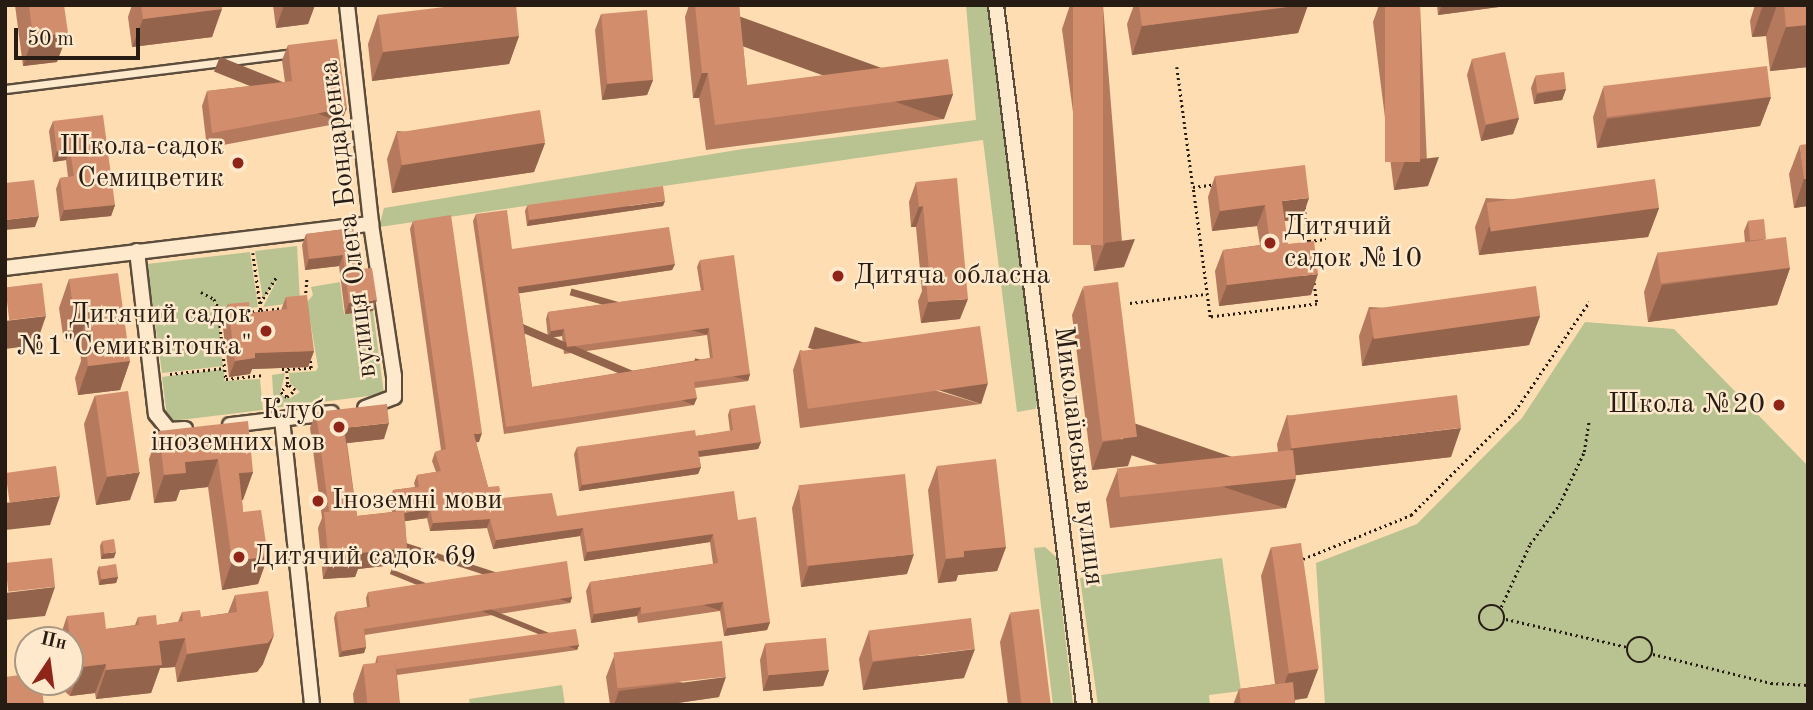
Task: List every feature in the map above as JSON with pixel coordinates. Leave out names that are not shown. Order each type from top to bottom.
[{"type":"street","name":"вулиця Олега Бондаренка","points":[[136,251],[156,414],[169,430],[379,406],[394,397],[346,45],[348,5]]},
{"type":"street","name":"Миколаївська вулиця","points":[[996,5],[1084,705]]},
{"type":"street","points":[[5,268],[371,223]]},
{"type":"street","points":[[282,419],[312,705]]},
{"type":"lane","points":[[5,89],[301,52]]},
{"type":"path","points":[[1177,66],[1210,317],[1317,304],[1300,174],[1193,187]]},
{"type":"path","points":[[251,238],[261,312]]},
{"type":"path","points":[[1309,241],[1326,239]]},
{"type":"path","points":[[303,305],[307,276]]},
{"type":"path","points":[[260,303],[276,277]]},
{"type":"path","points":[[201,292],[214,299],[223,315]]},
{"type":"path","points":[[1129,303],[1207,294]]},
{"type":"path","points":[[1303,559],[1411,515],[1515,411],[1589,302]]},
{"type":"path","points":[[237,313],[293,307]]},
{"type":"path","points":[[230,314],[219,315],[226,379],[263,375]]},
{"type":"path","points":[[282,369],[287,371],[311,368],[310,355]]},
{"type":"path","points":[[170,374],[225,368]]},
{"type":"path","points":[[287,371],[288,384]]},
{"type":"path","points":[[1506,619],[1501,607],[1530,544],[1564,495],[1584,452],[1589,421]]},
{"type":"path","points":[[1501,607],[1485,606],[1479,615],[1481,625],[1494,632],[1506,619]]},
{"type":"path","points":[[1506,619],[1627,647]]},
{"type":"path","points":[[1643,637],[1652,643],[1653,654],[1647,662],[1637,664],[1628,657],[1627,647],[1633,638],[1643,637]]},
{"type":"path","points":[[1653,654],[1771,683],[1808,685]]},
{"type":"green space","points":[[966,5],[987,5],[1038,402],[1035,409],[1017,412],[983,140],[379,227],[384,208],[743,149],[976,120]]},
{"type":"green space","points":[[297,246],[300,302],[263,307],[278,278],[263,299],[255,251]]},
{"type":"green space","points":[[250,252],[258,307],[222,312],[213,300],[219,312],[220,339],[209,341],[220,343],[223,366],[162,373],[147,264]]},
{"type":"green space","points":[[340,282],[344,314],[373,311],[384,394],[274,408],[272,375],[285,373],[280,394],[289,399],[300,392],[290,383],[289,373],[316,371],[318,367],[307,302],[313,295],[311,287]]},
{"type":"green space","points":[[1585,322],[1674,329],[1808,466],[1808,705],[1325,705],[1316,563],[1417,524],[1522,418]]},
{"type":"green space","points":[[224,369],[225,381],[260,379],[263,410],[172,421],[167,417],[162,377]]},
{"type":"green space","points":[[1045,547],[1056,557],[1073,705],[1053,705],[1034,548]]},
{"type":"green space","points":[[1222,558],[1241,691],[1209,695],[1210,705],[1098,705],[1080,578]]},
{"type":"green space","points":[[562,685],[565,705],[470,705],[469,699]]},
{"type":"building","points":[[29,5],[64,5],[68,33],[33,37]]},
{"type":"building","points":[[141,5],[222,5],[222,9],[143,19]]},
{"type":"building","points":[[461,5],[516,5],[519,36],[383,52],[378,15]]},
{"type":"building","points":[[695,5],[739,5],[747,85],[948,59],[953,94],[715,125],[708,73],[702,73]]},
{"type":"building","points":[[1073,5],[1103,5],[1103,245],[1073,245]]},
{"type":"building","points":[[1139,5],[1303,5],[1142,26]]},
{"type":"building","points":[[1385,5],[1420,5],[1420,162],[1385,162]]},
{"type":"building","points":[[1784,5],[1808,5],[1808,25],[1786,27]]},
{"type":"building","points":[[647,10],[653,80],[607,84],[601,14]]},
{"type":"building","points":[[337,39],[347,108],[212,133],[207,91],[292,81],[288,45]]},
{"type":"building","points":[[1505,52],[1519,118],[1486,125],[1472,59]]},
{"type":"building","points":[[1767,66],[1771,97],[1607,117],[1603,86]]},
{"type":"building","points":[[1564,72],[1566,89],[1537,92],[1535,76]]},
{"type":"building","points":[[540,110],[545,143],[402,165],[397,133]]},
{"type":"building","points":[[103,115],[115,205],[64,210],[60,178],[74,176],[70,150],[57,151],[53,121]]},
{"type":"building","points":[[1808,144],[1808,179],[1804,179],[1800,145]]},
{"type":"building","points":[[1305,165],[1309,198],[1282,201],[1288,244],[1314,241],[1318,274],[1227,285],[1223,250],[1270,244],[1265,205],[1220,211],[1215,176]]},
{"type":"building","name":"Дитяча обласна","points":[[957,178],[968,299],[928,302],[926,280],[930,280],[923,206],[919,207],[916,182]]},
{"type":"building","points":[[1655,179],[1659,208],[1491,231],[1487,203]]},
{"type":"building","points":[[34,180],[39,216],[5,220],[5,183]]},
{"type":"building","points":[[663,186],[665,201],[529,220],[527,205]]},
{"type":"building","points":[[507,210],[512,249],[669,227],[675,264],[518,287],[532,387],[713,358],[709,328],[567,347],[564,329],[551,331],[548,312],[704,290],[700,260],[734,255],[750,374],[694,382],[697,398],[506,427],[476,214]]},
{"type":"building","points":[[451,215],[482,433],[474,434],[488,487],[499,486],[502,498],[552,493],[557,516],[734,491],[738,520],[756,517],[770,622],[727,628],[723,602],[641,614],[641,607],[594,614],[590,582],[718,563],[713,534],[587,552],[583,528],[496,540],[490,519],[433,523],[430,509],[396,512],[393,490],[419,487],[417,475],[441,471],[435,452],[446,449],[413,221]]},
{"type":"building","points":[[1764,219],[1766,239],[1750,241],[1748,221]]},
{"type":"building","points":[[353,228],[358,269],[372,268],[377,300],[349,303],[343,255],[309,259],[306,234]]},
{"type":"building","points":[[1786,237],[1790,268],[1661,284],[1657,253]]},
{"type":"building","points":[[118,273],[130,361],[88,366],[86,349],[94,348],[89,312],[74,314],[69,279]]},
{"type":"building","points":[[1118,282],[1137,437],[1102,441],[1083,286]]},
{"type":"building","points":[[42,283],[46,316],[9,320],[5,288]]},
{"type":"building","points":[[1536,286],[1540,316],[1374,339],[1370,309]]},
{"type":"building","points":[[307,295],[314,351],[255,353],[255,358],[235,361],[228,304],[249,302],[250,313],[287,309],[286,297]]},
{"type":"building","points":[[980,326],[988,383],[808,409],[800,351]]},
{"type":"building","points":[[128,391],[139,472],[107,477],[95,396]]},
{"type":"building","points":[[1457,395],[1461,428],[1291,449],[1287,416]]},
{"type":"building","points":[[387,404],[389,423],[344,428],[357,516],[404,511],[407,548],[360,553],[361,561],[329,564],[324,512],[329,512],[316,412]]},
{"type":"building","points":[[755,405],[761,442],[698,451],[701,467],[582,485],[577,447],[695,430],[696,436],[733,430],[730,409]]},
{"type":"building","points":[[248,421],[253,472],[239,473],[243,512],[261,510],[268,556],[232,562],[218,459],[185,462],[186,473],[164,475],[159,431]]},
{"type":"building","points":[[1293,450],[1296,479],[1120,497],[1117,469]]},
{"type":"building","points":[[996,459],[1006,547],[964,551],[964,557],[946,559],[937,466]]},
{"type":"building","points":[[56,466],[60,496],[10,503],[5,473]]},
{"type":"building","points":[[905,474],[913,555],[807,566],[799,485]]},
{"type":"building","points":[[114,539],[116,552],[104,554],[102,541]]},
{"type":"building","points":[[1301,543],[1319,669],[1289,673],[1271,547]]},
{"type":"building","points":[[52,558],[55,587],[8,592],[5,563]]},
{"type":"building","points":[[567,561],[572,597],[364,629],[366,647],[342,651],[336,612],[370,607],[368,592]]},
{"type":"building","points":[[116,564],[118,577],[101,579],[99,567]]},
{"type":"building","points":[[268,591],[274,635],[268,643],[187,654],[185,638],[159,641],[162,665],[106,670],[106,664],[84,667],[84,626],[68,626],[67,616],[104,612],[106,629],[139,625],[138,617],[156,615],[157,625],[183,621],[182,612],[200,610],[201,617],[237,612],[235,595]]},
{"type":"building","points":[[1039,609],[1051,705],[1022,705],[1010,613]]},
{"type":"building","points":[[971,618],[975,649],[873,661],[869,631]]},
{"type":"building","points":[[576,629],[579,645],[396,669],[395,661],[378,663],[377,656]]},
{"type":"building","points":[[826,638],[829,670],[768,675],[765,643]]},
{"type":"building","points":[[722,641],[726,677],[617,688],[614,652]]},
{"type":"building","points":[[395,661],[400,705],[367,705],[363,664]]},
{"type":"building","points":[[14,676],[14,696],[43,696],[44,705],[5,705],[5,677]]},
{"type":"building","points":[[1293,682],[1295,705],[1241,705],[1239,689]]},
{"type":"place","name":"Школа-садок Семицветик","points":[[238,163]]},
{"type":"place","name":"Дитячий садок №10","points":[[1270,243]]},
{"type":"place","name":"Дитяча обласна","points":[[838,276]]},
{"type":"place","name":"Дитячий садок №1\"Семиквіточка\"","points":[[266,331]]},
{"type":"place","name":"Школа №20","points":[[1779,405]]},
{"type":"place","name":"Клуб іноземних мов","points":[[339,427]]},
{"type":"place","name":"Іноземні мови","points":[[318,501]]},
{"type":"place","name":"Дитячий садок 69","points":[[239,557]]}]
